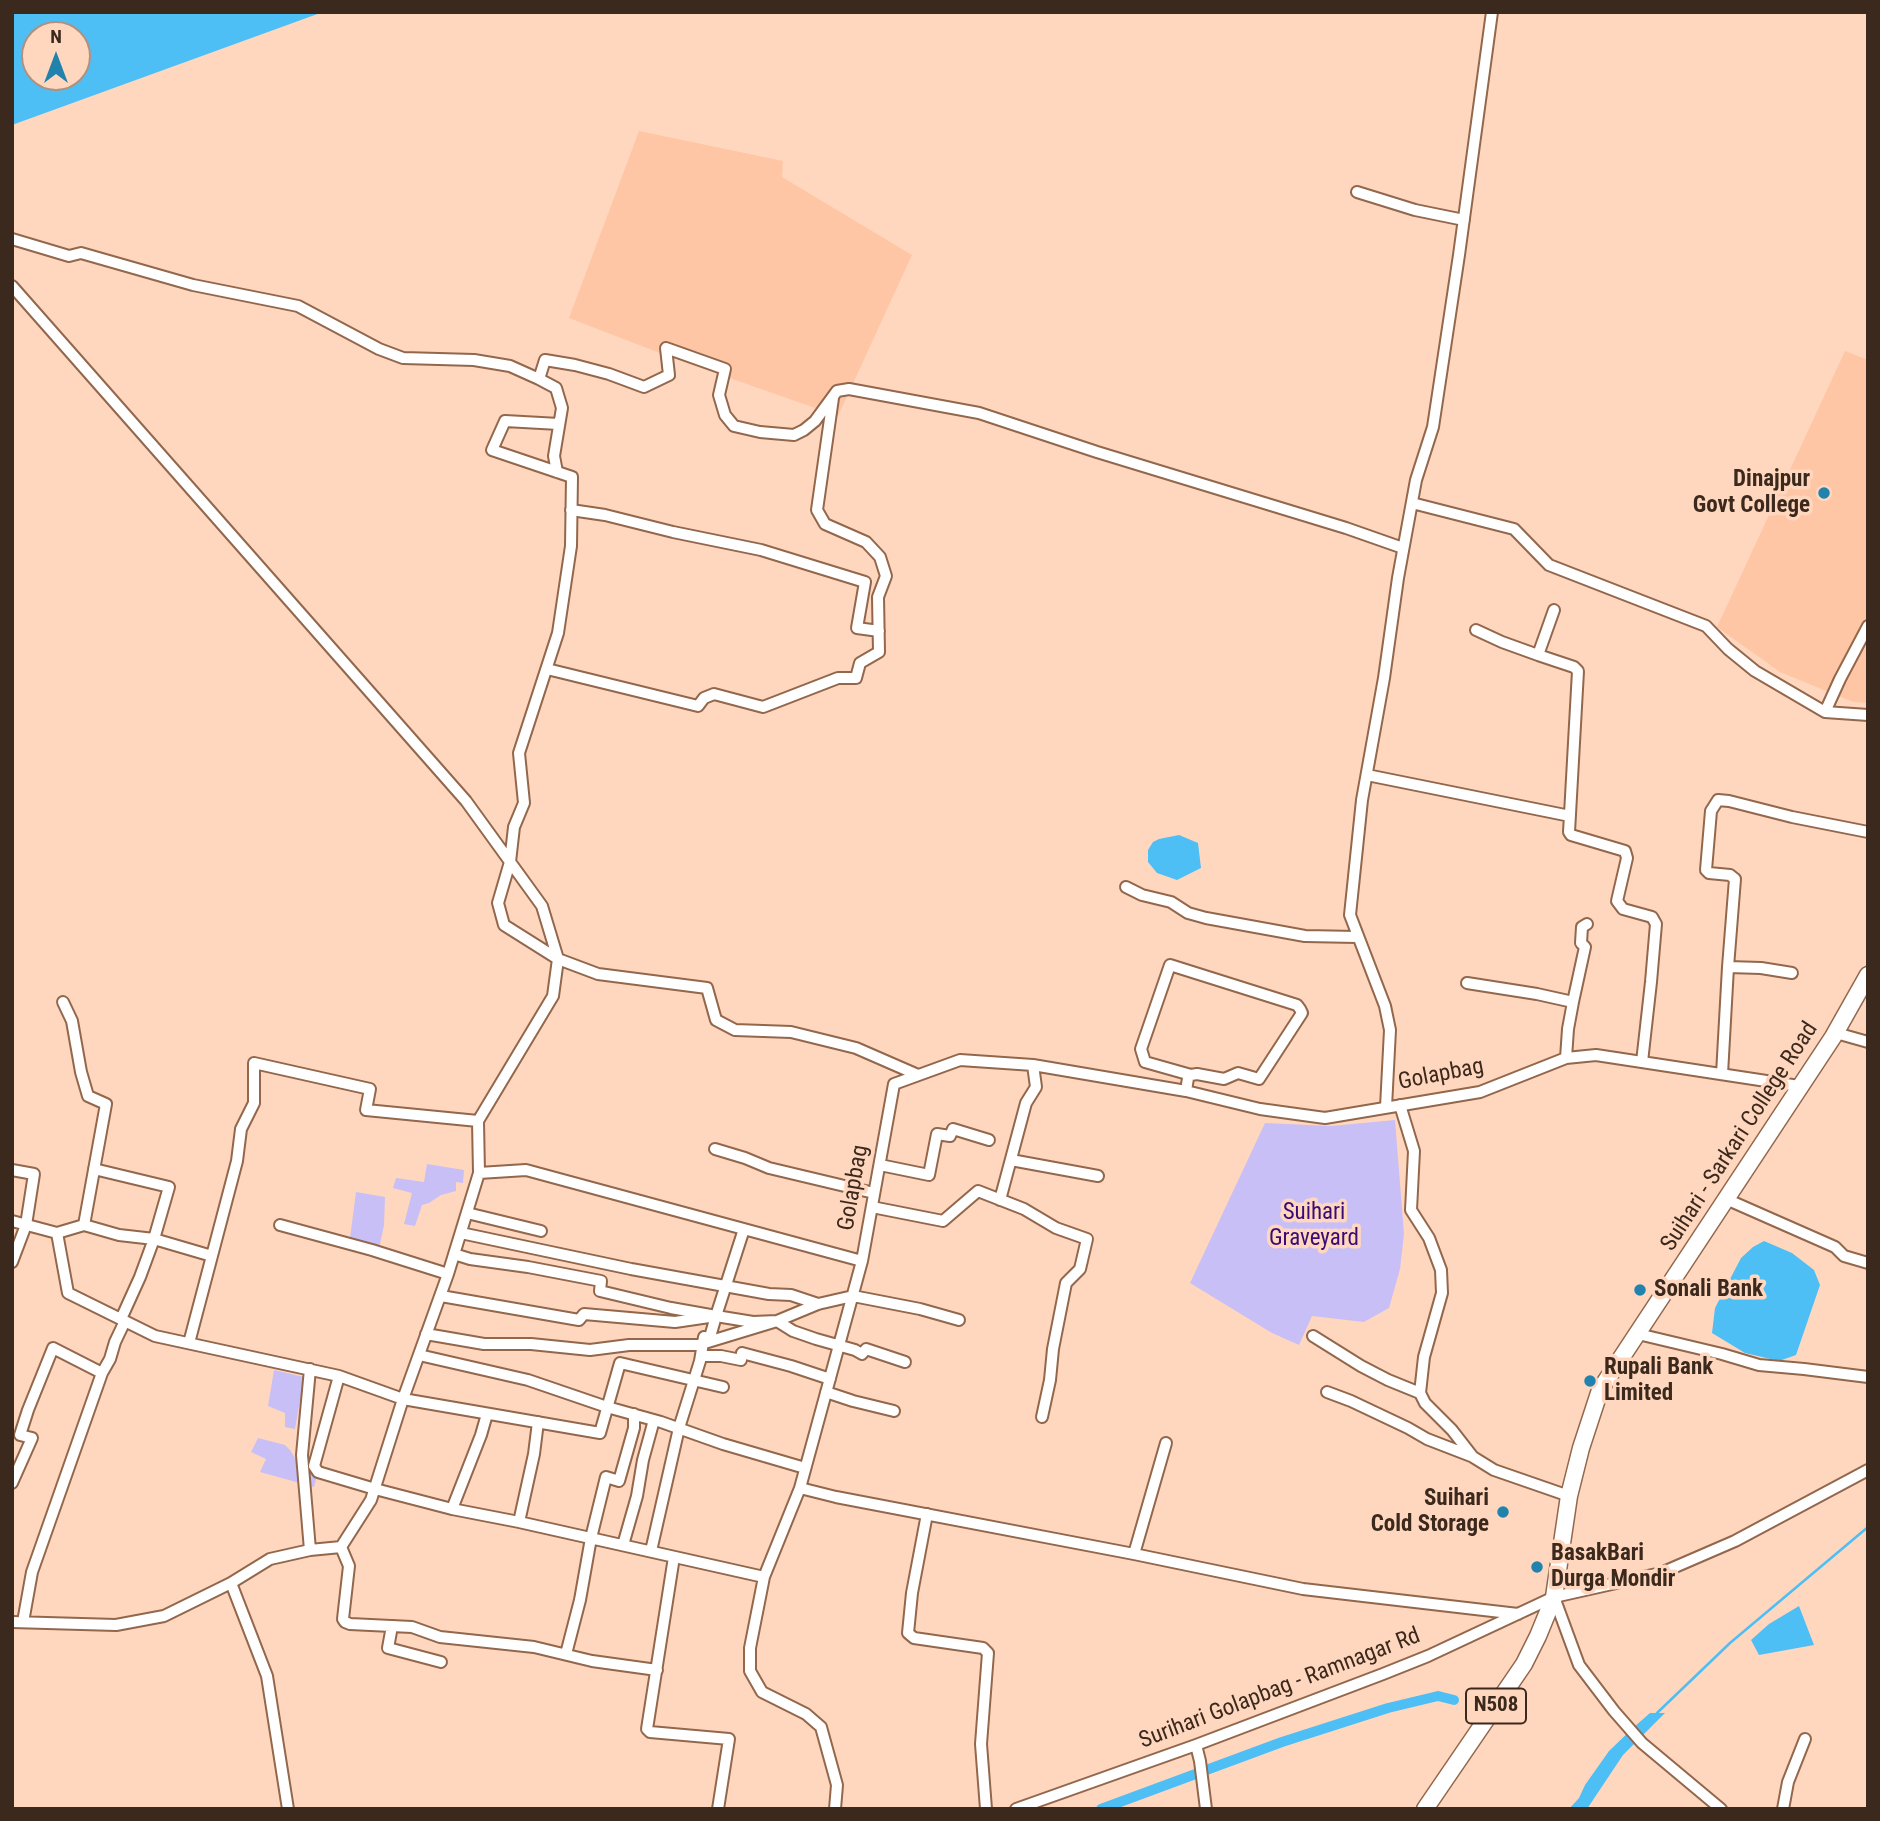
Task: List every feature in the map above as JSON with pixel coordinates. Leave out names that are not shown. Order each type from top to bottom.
[{"type":"highway","name":"Suihari - Sarkari College Road","points":[[1554,1597],[1569,1496],[1600,1390],[1836,1033],[1868,975]]},
{"type":"highway","name":"N508","points":[[1425,1809],[1524,1664],[1554,1597]]},
{"type":"street","points":[[1386,1107],[1390,1030],[1373,971],[1350,915],[1362,800],[1404,548],[1416,480],[1433,428],[1492,12]]},
{"type":"street","points":[[1357,192],[1415,210],[1464,220]]},
{"type":"street","points":[[12,239],[69,256],[81,253],[193,285],[298,306],[379,349],[403,358],[474,360],[510,366],[556,388],[562,408],[554,456],[557,472]]},
{"type":"street","points":[[12,286],[466,802],[542,906],[558,959],[553,996],[478,1121],[479,1173],[441,1296],[403,1399],[375,1489],[341,1547]]},
{"type":"street","points":[[539,379],[545,360],[609,374],[644,387],[669,375],[666,348],[725,369],[719,395],[725,415],[734,426],[794,435],[815,421],[837,391],[849,389],[979,413],[1404,548]]},
{"type":"street","points":[[547,669],[698,706],[704,698],[714,694],[763,707],[838,678],[856,678],[860,663],[879,652],[878,597],[886,576],[880,557],[866,542],[825,524],[817,510],[833,397]]},
{"type":"street","points":[[559,424],[505,421],[492,450],[572,477],[571,546],[558,633],[519,752],[524,803],[514,827],[510,862],[498,903],[504,925],[558,959],[598,974],[706,988],[716,1020],[735,1030],[791,1032],[856,1048],[918,1075]]},
{"type":"street","points":[[1412,503],[1514,529],[1549,565],[1706,625],[1728,649],[1755,671],[1825,712],[1868,715]]},
{"type":"street","points":[[571,510],[605,515],[761,550],[864,582],[857,628],[879,631]]},
{"type":"street","points":[[1538,655],[1554,610]]},
{"type":"street","points":[[1825,712],[1868,626]]},
{"type":"street","points":[[1476,630],[1574,667],[1578,671],[1568,828],[1571,835],[1625,851],[1627,858],[1617,901],[1623,909],[1652,917],[1656,923],[1642,1062]]},
{"type":"street","points":[[1367,775],[1570,816]]},
{"type":"street","points":[[1722,1074],[1735,879],[1730,875],[1709,873],[1705,866],[1711,811],[1718,800],[1729,801],[1868,832]]},
{"type":"street","points":[[1126,887],[1142,895],[1171,902],[1188,913],[1206,918],[1306,936],[1357,937]]},
{"type":"street","points":[[1566,1059],[1568,1029],[1585,947],[1581,943],[1583,928],[1587,924]]},
{"type":"street","points":[[1186,1091],[1191,1075],[1224,1079],[1238,1073],[1259,1079],[1302,1013],[1300,1009],[1297,1005],[1170,965],[1141,1049],[1145,1062],[1191,1075]]},
{"type":"street","points":[[1728,967],[1761,968],[1792,974]]},
{"type":"street","points":[[1467,983],[1573,1002]]},
{"type":"street","points":[[63,1002],[72,1021],[88,1096],[106,1104],[84,1225]]},
{"type":"street","points":[[1836,1033],[1868,1042]]},
{"type":"street","name":"Golapbag","points":[[835,1809],[837,1785],[821,1727],[806,1714],[762,1692],[750,1671],[750,1648],[764,1577],[800,1488],[862,1261],[894,1084],[960,1060],[1033,1065],[1186,1091],[1260,1109],[1325,1118],[1480,1092],[1566,1059],[1596,1055],[1799,1086]]},
{"type":"street","points":[[189,1343],[237,1161],[241,1129],[254,1103],[254,1063],[370,1089],[366,1110],[478,1121]]},
{"type":"street","points":[[1000,1200],[1026,1103],[1036,1087],[1033,1065]]},
{"type":"street","points":[[1400,1105],[1414,1151],[1411,1210],[1429,1238],[1441,1270],[1442,1293],[1424,1357],[1420,1393],[1425,1403],[1474,1457]]},
{"type":"street","points":[[880,1165],[929,1175],[937,1134],[950,1136],[953,1129],[989,1140]]},
{"type":"street","points":[[715,1149],[769,1168],[874,1193]]},
{"type":"street","points":[[1011,1160],[1098,1176]]},
{"type":"street","points":[[94,1169],[169,1187],[154,1239],[110,1359],[102,1373],[17,1622],[116,1625],[164,1616],[231,1583],[270,1559],[310,1550],[341,1547]]},
{"type":"street","points":[[12,1170],[34,1174],[26,1224],[12,1262]]},
{"type":"street","points":[[479,1173],[526,1170],[862,1261]]},
{"type":"street","points":[[872,1207],[943,1221],[978,1191],[1024,1209],[1056,1228],[1087,1239],[1080,1269],[1066,1283],[1042,1416]]},
{"type":"street","points":[[1727,1199],[1835,1247],[1844,1256],[1868,1263]]},
{"type":"street","points":[[467,1213],[541,1231]]},
{"type":"street","points":[[12,1221],[57,1233],[84,1225],[119,1235],[154,1239],[212,1256]]},
{"type":"street","points":[[280,1224],[448,1274]]},
{"type":"street","points":[[651,1552],[704,1337],[710,1337],[744,1229]]},
{"type":"street","points":[[57,1233],[68,1293],[155,1336],[339,1376],[403,1399],[600,1433],[620,1363],[723,1387]]},
{"type":"street","points":[[461,1233],[631,1269],[769,1294],[791,1295],[818,1304]]},
{"type":"street","points":[[454,1254],[601,1281],[600,1292],[671,1308],[753,1322],[777,1321],[793,1331],[862,1354],[866,1349],[905,1362]]},
{"type":"street","points":[[441,1296],[579,1320],[584,1314],[675,1322],[716,1315]]},
{"type":"street","points":[[426,1334],[484,1345],[531,1344],[590,1350],[629,1345],[703,1344],[777,1321],[818,1304],[853,1296],[920,1309],[959,1320]]},
{"type":"street","points":[[1638,1334],[1723,1354],[1759,1366],[1868,1377]]},
{"type":"street","points":[[1313,1336],[1361,1366],[1420,1393]]},
{"type":"street","points":[[12,1483],[32,1438],[20,1435],[53,1348],[102,1373]]},
{"type":"street","points":[[701,1356],[741,1360],[742,1353],[830,1379]]},
{"type":"street","points":[[419,1355],[528,1380],[805,1468]]},
{"type":"street","points":[[310,1369],[302,1455],[310,1550]]},
{"type":"street","points":[[339,1376],[314,1466],[318,1472],[452,1509],[764,1577]]},
{"type":"street","points":[[826,1392],[894,1411]]},
{"type":"street","points":[[1327,1392],[1427,1439],[1474,1457],[1494,1470],[1569,1496]]},
{"type":"street","points":[[452,1509],[487,1414]]},
{"type":"street","points":[[566,1654],[606,1477],[619,1481],[634,1428],[634,1414]]},
{"type":"street","points":[[623,1545],[654,1420]]},
{"type":"street","points":[[519,1522],[538,1422]]},
{"type":"street","points":[[1134,1554],[1166,1443]]},
{"type":"street","name":"Surihari Golapbag - Ramnagar Rd","points":[[1016,1809],[1196,1745],[1427,1656],[1554,1597],[1661,1573],[1735,1541],[1868,1470]]},
{"type":"street","points":[[800,1488],[1303,1589],[1518,1614]]},
{"type":"street","points":[[927,1514],[912,1593],[908,1633],[914,1638],[983,1648],[988,1653],[981,1744],[986,1809]]},
{"type":"street","points":[[341,1547],[349,1566],[344,1619],[349,1624],[412,1627],[454,1640],[510,1644],[592,1661],[657,1670]]},
{"type":"street","points":[[674,1557],[648,1731],[729,1739],[718,1809]]},
{"type":"street","points":[[231,1583],[267,1676],[288,1809]]},
{"type":"street","points":[[1554,1597],[1579,1665],[1642,1743],[1721,1809]]},
{"type":"street","points":[[392,1626],[388,1648],[440,1662]]},
{"type":"street","points":[[1783,1809],[1788,1782],[1805,1739]]},
{"type":"street","points":[[1196,1745],[1206,1809]]},
{"type":"shaded area","points":[[639,131],[783,161],[782,177],[912,255],[838,416],[678,360],[569,318]]},
{"type":"shaded area","name":"Dinajpur Govt College","points":[[1845,351],[1868,360],[1868,703],[1853,702],[1780,672],[1717,627]]},
{"type":"green space","name":"Suihari Graveyard","points":[[1395,1120],[1404,1234],[1400,1269],[1389,1308],[1364,1322],[1312,1316],[1299,1345],[1272,1333],[1190,1283],[1265,1123],[1331,1126]]},
{"type":"green space","points":[[427,1164],[464,1170],[463,1183],[456,1182],[456,1191],[422,1205],[415,1226],[404,1224],[412,1193],[393,1188],[396,1178],[424,1182]]},
{"type":"green space","points":[[356,1192],[385,1197],[384,1225],[379,1249],[350,1238]]},
{"type":"green space","points":[[274,1370],[304,1377],[295,1429],[285,1427],[285,1413],[268,1406]]},
{"type":"green space","points":[[258,1438],[285,1445],[298,1463],[309,1461],[318,1472],[314,1487],[260,1472],[266,1459],[251,1452]]},
{"type":"water","points":[[12,12],[323,12],[12,125]]},
{"type":"water","points":[[1179,835],[1198,843],[1201,868],[1177,880],[1157,873],[1148,862],[1148,850],[1153,842],[1159,839]]},
{"type":"water","points":[[1764,1241],[1792,1253],[1814,1270],[1820,1285],[1796,1355],[1779,1361],[1745,1353],[1712,1333],[1715,1308],[1741,1258]]},
{"type":"water","points":[[1799,1606],[1814,1645],[1759,1655],[1751,1640],[1769,1624]]},
{"type":"water","points":[[1650,1713],[1665,1713],[1623,1755],[1587,1809],[1569,1809],[1609,1751]]},
{"type":"waterway","points":[[1657,1713],[1730,1643],[1868,1527]]},
{"type":"waterway","points":[[1101,1809],[1282,1742],[1388,1708],[1438,1696],[1454,1700]]},
{"type":"place","name":"Dinajpur Govt College","points":[[1824,493]]},
{"type":"place","name":"Sonali Bank","points":[[1640,1290]]},
{"type":"place","name":"Rupali Bank Limited","points":[[1590,1381]]},
{"type":"place","name":"Suihari Cold Storage","points":[[1503,1512]]},
{"type":"place","name":"BasakBari Durga Mondir","points":[[1537,1567]]}]
